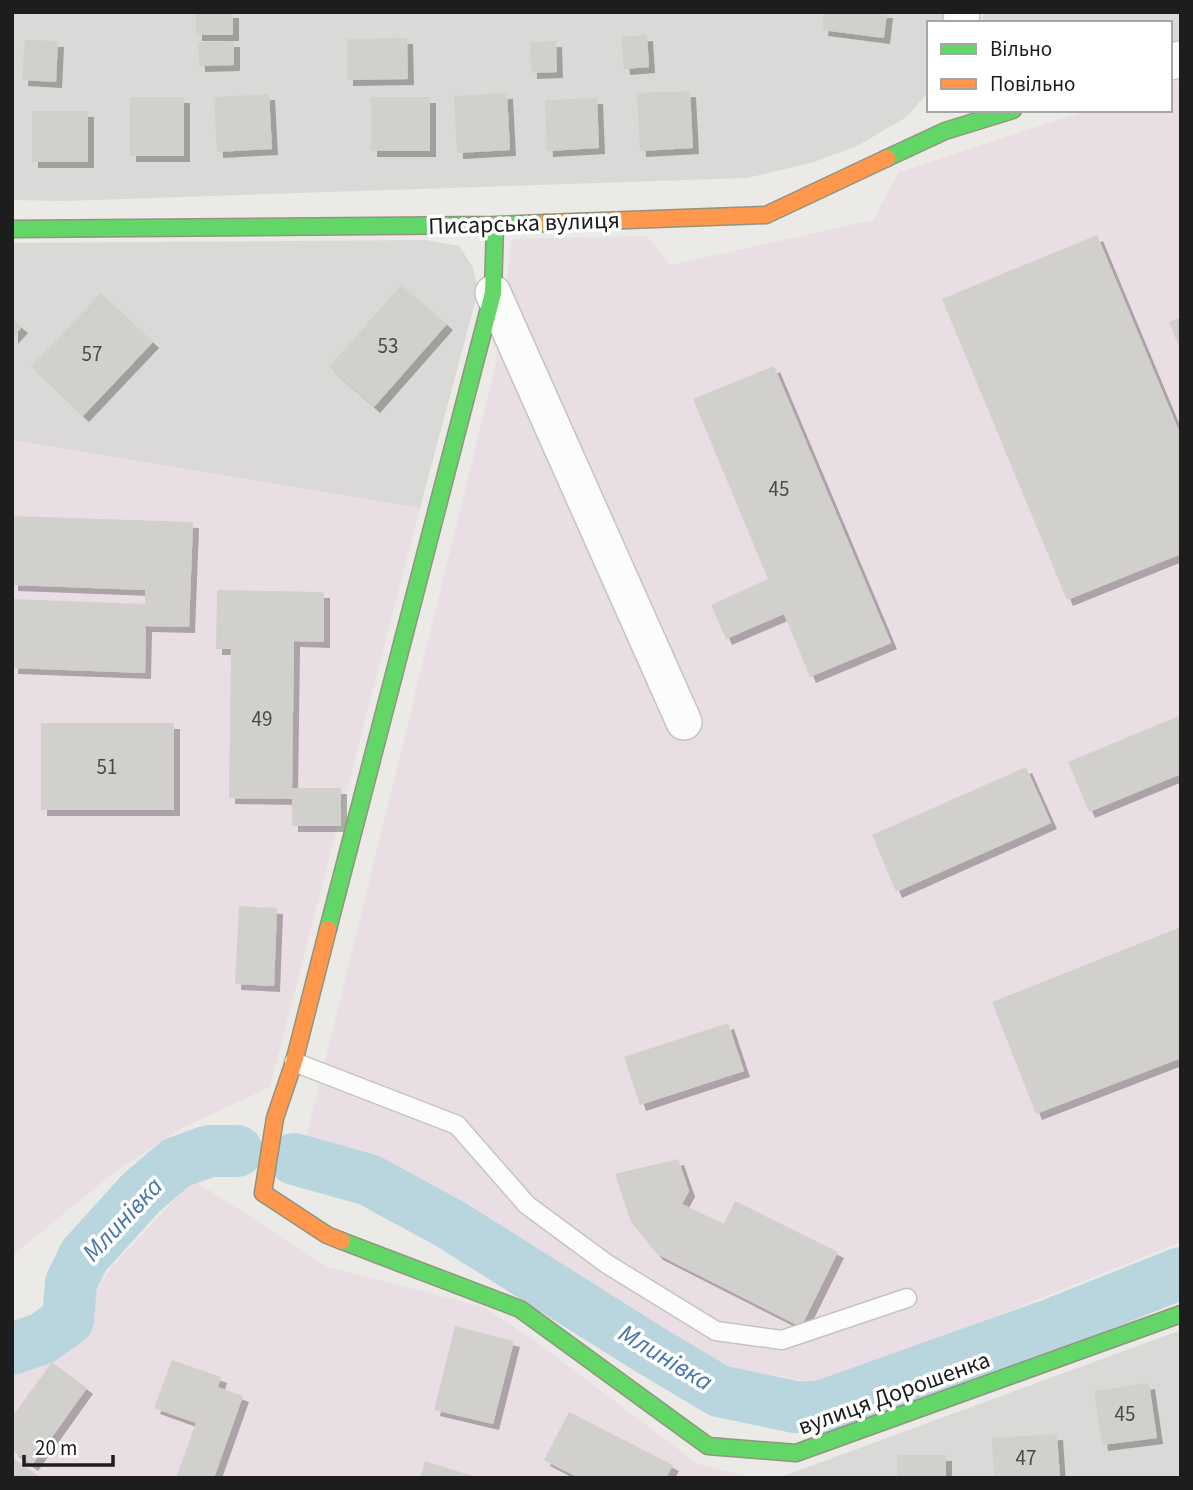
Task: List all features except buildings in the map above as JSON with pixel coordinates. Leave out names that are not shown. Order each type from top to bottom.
[{"type":"street","name":"Писарська вулиця","points":[[12,229],[495,225],[766,215],[946,121],[1001,112]]},
{"type":"street","points":[[294,1062],[493,293],[495,225]]},
{"type":"street","points":[[493,293],[684,722]]},
{"type":"street","name":"вулиця Дорошенка","points":[[294,1062],[275,1118],[263,1193],[327,1235],[520,1308],[708,1446],[796,1453],[1181,1314]]},
{"type":"lane","points":[[294,1062],[457,1125],[527,1205],[607,1264],[716,1331],[782,1340],[907,1298]]},
{"type":"shaded area","points":[[12,12],[945,12],[943,21],[927,21],[927,94],[905,118],[859,145],[814,162],[747,178],[64,201],[12,200]]},
{"type":"shaded area","points":[[984,12],[1181,12],[1181,44],[1172,46],[1172,21],[982,21]]},
{"type":"shaded area","points":[[1181,80],[1181,1242],[826,1384],[730,1368],[467,1205],[305,1143],[495,368],[512,239],[647,236],[671,265],[873,220],[899,172],[1083,112],[1172,112],[1172,83]]},
{"type":"shaded area","points":[[425,240],[459,246],[473,267],[478,291],[420,508],[12,440],[12,243]]},
{"type":"shaded area","points":[[12,440],[420,508],[270,1087],[180,1129],[116,1171],[12,1256]]},
{"type":"shaded area","points":[[193,1180],[328,1267],[484,1307],[531,1338],[698,1464],[754,1478],[12,1478],[12,1361],[72,1334],[109,1270]]},
{"type":"shaded area","points":[[1181,1330],[1181,1478],[778,1478]]},
{"type":"waterway","name":"Млинівка","points":[[12,1349],[43,1338],[68,1320],[71,1283],[84,1256],[141,1193],[176,1163],[209,1151],[237,1151]]},
{"type":"waterway","name":"Млинівка","points":[[294,1159],[369,1180],[450,1224],[719,1391],[795,1407],[820,1407],[1053,1324],[1181,1273]]},
{"type":"traffic: fast","points":[[887,158],[945,131],[1007,112]]},
{"type":"traffic: fast","points":[[12,229],[546,223]]},
{"type":"traffic: fast","points":[[328,929],[493,293],[495,225]]},
{"type":"traffic: fast","points":[[342,1241],[520,1309],[708,1446],[796,1453],[1181,1314]]},
{"type":"traffic: slow","points":[[546,223],[766,215],[887,158]]},
{"type":"traffic: slow","points":[[328,929],[294,1062],[275,1118],[263,1193],[327,1235],[342,1241]]}]
